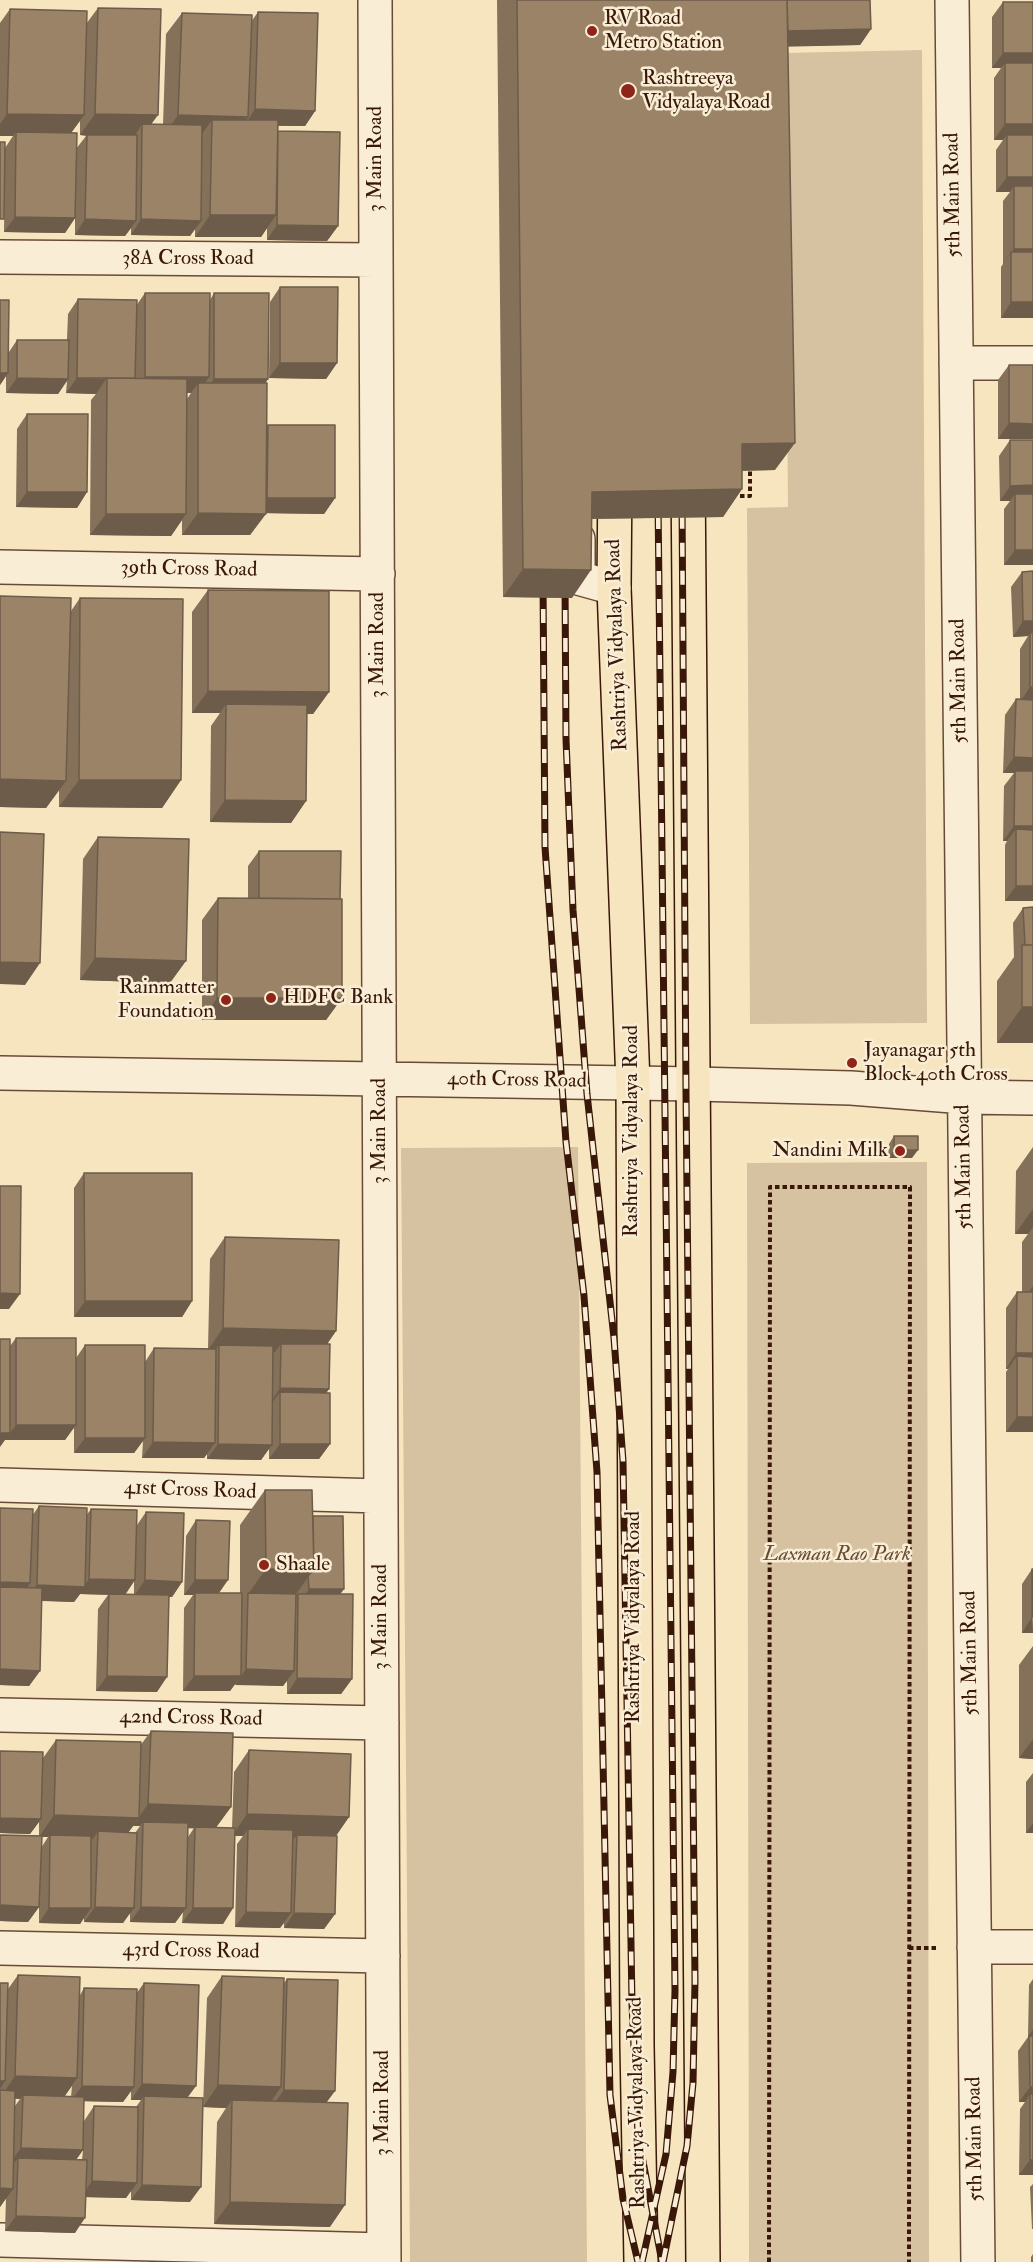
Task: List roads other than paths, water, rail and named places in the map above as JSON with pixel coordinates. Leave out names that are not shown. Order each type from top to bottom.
[{"type":"main road","points":[[688,438],[703,2262]]},
{"type":"main road","name":"Rashtriya Vidyalaya Road","points":[[616,446],[614,588],[633,1083],[637,2045],[641,2262]]},
{"type":"street","name":"3 Main Road","points":[[375,0],[384,2256]]},
{"type":"street","name":"5th Main Road","points":[[952,0],[978,2262]]},
{"type":"street","name":"38A Cross Road","points":[[0,257],[376,260]]},
{"type":"street","points":[[956,363],[1033,363]]},
{"type":"street","points":[[578,507],[578,578],[614,588]]},
{"type":"street","name":"39th Cross Road","points":[[0,567],[378,574]]},
{"type":"street","name":"40th Cross Road","points":[[0,1072],[694,1084],[851,1088],[965,1097],[1033,1098]]},
{"type":"street","name":"41st Cross Road","points":[[0,1485],[380,1496]]},
{"type":"street","name":"42nd Cross Road","points":[[0,1715],[382,1723]]},
{"type":"street","points":[[974,1947],[1033,1947]]},
{"type":"street","name":"43rd Cross Road","points":[[0,1948],[383,1956]]},
{"type":"street","points":[[0,2240],[384,2256]]},
{"type":"railway","points":[[642,2262],[666,2154],[673,2072],[675,1990],[658,501]]},
{"type":"railway","points":[[663,2262],[687,2146],[693,2083],[695,1981],[682,501]]},
{"type":"railway","points":[[543,581],[545,847],[566,1142],[584,1296],[597,1472],[610,2095],[623,2199],[638,2262]]},
{"type":"railway","points":[[565,582],[566,739],[573,910],[587,1094],[614,1338],[623,1461],[632,2004],[638,2135],[662,2262]]},
{"type":"place","name":"RV Road Metro Station","points":[[592,31]]},
{"type":"place","name":"Rashtreeya Vidyalaya Road","points":[[628,91]]},
{"type":"place","name":"HDFC Bank","points":[[271,998]]},
{"type":"place","name":"Rainmatter Foundation","points":[[226,1000]]},
{"type":"place","name":"Jayanagar 5th Block 40th Cross","points":[[852,1063]]},
{"type":"place","name":"Nandini Milk","points":[[900,1151]]},
{"type":"place","name":"Shaale","points":[[264,1565]]},
{"type":"park label","name":"Laxman Rao Park","points":[[837,1555]]}]
